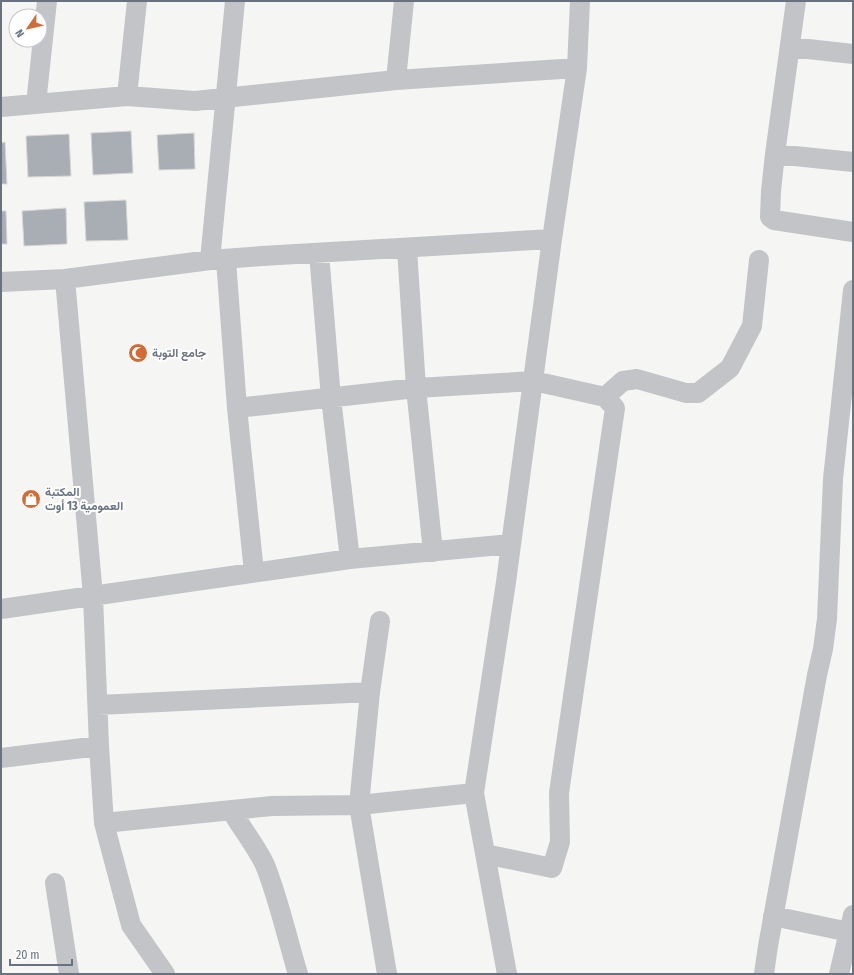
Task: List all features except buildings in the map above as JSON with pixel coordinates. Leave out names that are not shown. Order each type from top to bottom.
[{"type":"street","points":[[36,104],[48,1]]},
{"type":"street","points":[[127,96],[137,1]]},
{"type":"street","points":[[235,1],[226,97],[218,260],[238,408],[254,572]]},
{"type":"street","points":[[396,80],[404,1]]},
{"type":"street","points":[[507,974],[474,794],[511,544],[552,239],[577,68],[580,1]]},
{"type":"street","points":[[796,1],[771,191],[770,217],[774,220],[853,232]]},
{"type":"street","points":[[790,47],[853,54]]},
{"type":"street","points":[[1,107],[127,96],[195,101],[396,80],[577,68]]},
{"type":"street","points":[[776,154],[853,162]]},
{"type":"street","points":[[1,282],[66,279],[262,256],[319,254],[552,239]]},
{"type":"street","points":[[407,248],[416,388],[433,552]]},
{"type":"street","points":[[319,254],[331,398],[350,559]]},
{"type":"street","points":[[605,397],[623,381],[637,379],[686,394],[698,393],[730,368],[752,326],[759,260]]},
{"type":"street","points":[[66,279],[93,596],[99,746],[104,823],[131,925],[164,974]]},
{"type":"street","points":[[764,974],[817,675],[823,649],[827,619],[833,479],[853,290]]},
{"type":"street","points":[[238,408],[416,388],[534,381],[605,397],[615,408],[559,793],[560,842],[552,868],[485,854]]},
{"type":"street","points":[[1,609],[350,559],[511,544]]},
{"type":"street","points":[[380,621],[370,692],[359,805],[387,974]]},
{"type":"street","points":[[98,705],[370,692]]},
{"type":"street","points":[[1,758],[99,746]]},
{"type":"street","points":[[104,823],[272,806],[359,805],[474,794]]},
{"type":"street","points":[[231,810],[256,848],[265,866],[275,894],[298,974]]},
{"type":"street","points":[[55,883],[69,974]]},
{"type":"street","points":[[774,916],[851,924],[839,974]]},
{"type":"place","name":"جامع التوبة","points":[[138,353]]},
{"type":"place","name":"المكتبة العمومية 13 أوت","points":[[31,499]]}]
